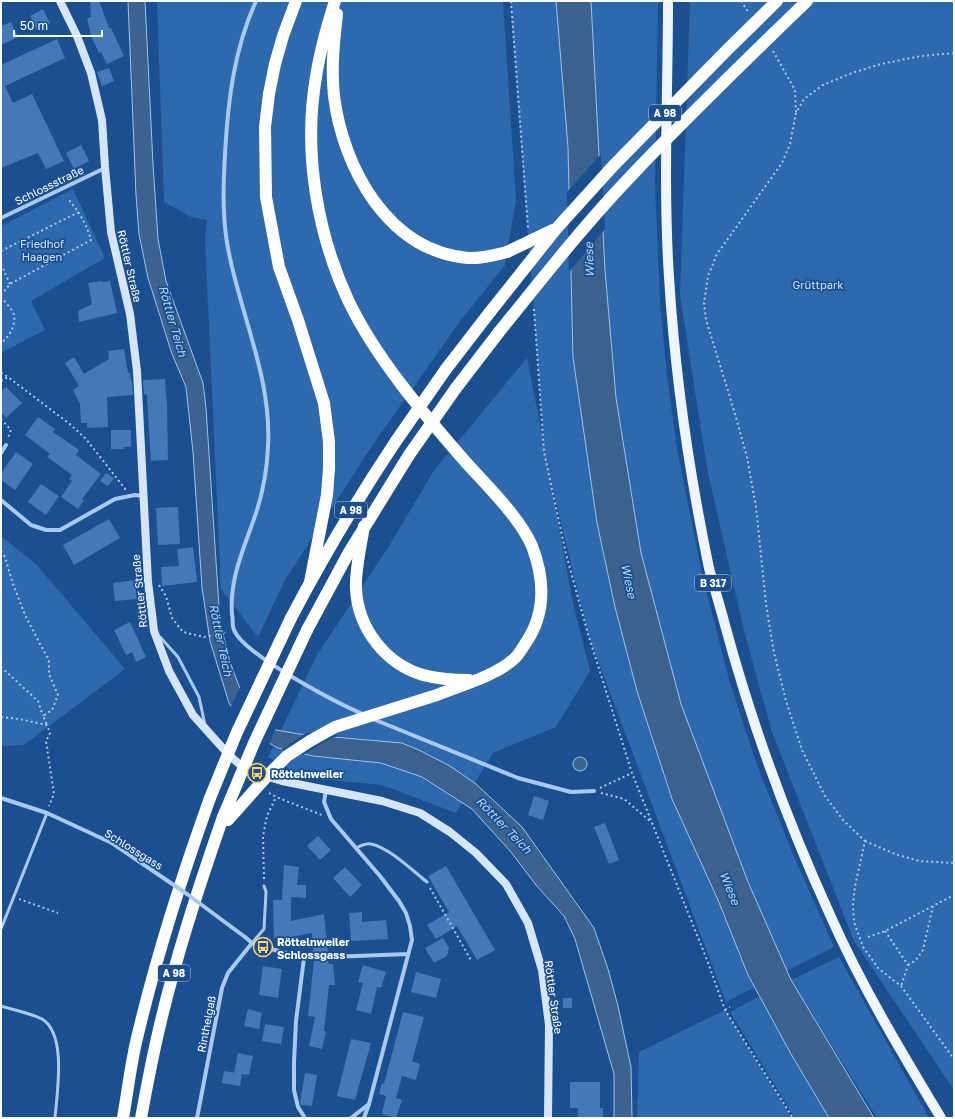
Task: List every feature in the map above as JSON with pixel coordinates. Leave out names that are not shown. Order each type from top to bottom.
[{"type":"highway","points":[[296,1],[283,36],[275,64],[269,94],[265,127],[266,197],[279,267],[298,320],[324,403],[329,442],[327,495],[310,582]]},
{"type":"highway","points":[[337,1],[333,52],[333,75],[334,95],[338,120],[357,173],[375,204],[406,235],[424,246],[444,254],[469,258],[507,252],[556,229]]},
{"type":"highway","points":[[226,818],[287,756],[335,727],[437,695],[491,674],[516,658],[528,639],[540,615],[542,590],[539,566],[531,544],[515,519],[423,411],[384,361],[367,335],[349,302],[335,268],[324,231],[316,194],[312,153],[312,116],[315,78],[329,19],[337,1]]},
{"type":"highway","name":"A 98","points":[[123,1118],[138,1035],[166,930],[187,863],[210,798],[237,732],[291,618],[355,503],[446,369],[556,229],[614,165],[777,1]]},
{"type":"highway","name":"A 98","points":[[141,1118],[157,1037],[178,957],[199,886],[218,831],[226,818],[257,736],[307,630],[328,589],[364,526],[409,455],[456,388],[560,255],[631,176],[807,1]]},
{"type":"highway","points":[[364,526],[356,589],[362,617],[371,636],[392,660],[408,670],[448,680],[474,680]]},
{"type":"main road","name":"B 317","points":[[668,1],[666,162],[670,297],[676,366],[686,441],[710,569],[736,667],[766,760],[800,847],[831,919],[865,985],[910,1067],[941,1118]]},
{"type":"street","name":"Röttler Straße","points":[[60,1],[77,36],[91,73],[102,120],[111,232],[130,314],[136,364],[148,582],[154,631],[169,671],[193,715],[229,755],[246,770],[282,781],[382,801],[420,813],[450,832],[476,853],[506,884],[528,922],[542,970],[549,1025],[548,1118]]},
{"type":"street","points":[[256,1],[239,46],[231,84],[223,190],[224,223],[229,257],[263,384],[266,397],[269,430],[267,470],[257,508],[236,573],[231,600],[234,630],[251,650],[293,677],[352,709],[518,778],[571,792],[594,791]]},
{"type":"street","name":"Schlossstraße","points":[[1,218],[105,167]]},
{"type":"street","points":[[1,453],[6,445]]},
{"type":"street","points":[[1,500],[31,524],[46,530],[60,530],[115,499],[131,496],[143,496]]},
{"type":"street","points":[[326,790],[324,802],[331,819],[380,876],[406,913],[412,940],[364,1118]]},
{"type":"street","name":"Schlossgass","points":[[1,798],[47,813],[112,843],[187,894],[252,943]]},
{"type":"street","points":[[252,943],[304,958],[408,954]]},
{"type":"street","name":"Rinthelgaß","points":[[197,1118],[222,988],[228,973],[252,943]]},
{"type":"street","points":[[304,958],[296,1021],[294,1090],[298,1107],[305,1118]]},
{"type":"street","points":[[351,1118],[369,1104]]},
{"type":"lane","points":[[154,631],[182,664],[199,697],[205,728]]},
{"type":"lane","points":[[1,929],[47,813]]},
{"type":"lane","points":[[356,848],[370,844],[385,850],[408,866],[427,882]]},
{"type":"lane","points":[[252,943],[264,929],[266,892],[264,886]]},
{"type":"lane","points":[[1,1006],[43,1020],[54,1031],[58,1047],[59,1061],[55,1118]]},
{"type":"path","points":[[511,1],[528,231]]},
{"type":"path","points":[[741,1],[749,14]]},
{"type":"path","points":[[772,51],[795,90],[796,113],[790,144],[782,163],[717,254],[708,276],[704,303],[706,320],[747,457],[756,507],[766,604],[772,639],[786,701],[802,750],[825,796],[843,820],[865,841],[895,854],[918,861],[954,863]]},
{"type":"path","points":[[796,113],[804,99],[823,85],[852,73],[881,64],[921,56],[954,53]]},
{"type":"path","points":[[1,343],[6,340],[13,328],[14,316],[1,296],[10,284],[91,240],[79,212],[69,200]]},
{"type":"path","points":[[1,251],[79,212]]},
{"type":"path","points":[[1,264],[10,284]]},
{"type":"path","points":[[533,302],[544,452],[566,554],[586,627],[632,773],[707,960],[725,1010],[792,1118]]},
{"type":"path","points":[[1,373],[71,425],[86,439],[131,496]]},
{"type":"path","points":[[1,381],[8,377]]},
{"type":"path","points":[[1,419],[11,430],[6,445]]},
{"type":"path","points":[[1,551],[5,557],[13,584],[25,615],[49,660],[49,674],[58,695],[52,710],[43,716]]},
{"type":"path","points":[[148,582],[158,584],[166,596],[172,618],[183,632],[204,637],[225,633]]},
{"type":"path","points":[[1,667],[38,701],[50,733],[46,741],[54,794],[47,813]]},
{"type":"path","points":[[1,717],[47,725]]},
{"type":"path","points":[[594,791],[632,773]]},
{"type":"path","points":[[594,791],[624,799],[652,823]]},
{"type":"path","points":[[264,886],[263,836],[267,816],[276,797],[331,819]]},
{"type":"path","points":[[865,841],[855,886],[853,905],[854,922],[863,947],[879,969],[900,986],[954,1059]]},
{"type":"path","points":[[427,882],[472,962]]},
{"type":"path","points":[[868,937],[885,931],[954,895]]},
{"type":"path","points":[[14,897],[58,913]]},
{"type":"path","points":[[900,986],[908,965],[916,960],[923,950],[933,906]]},
{"type":"path","points":[[885,931],[908,965]]},
{"type":"path","points":[[725,1010],[730,1007]]},
{"type":"green space","points":[[157,1],[503,1],[516,199],[505,265],[461,320],[376,440],[285,580],[258,637],[221,589],[205,239],[207,220],[191,217],[164,202]]},
{"type":"green space","points":[[510,1],[658,1],[655,184],[660,303],[667,376],[677,449],[702,574],[730,683],[757,765],[792,852],[834,947],[726,1002],[588,634],[548,468],[573,604],[590,671],[556,727],[493,753],[456,813],[382,785],[308,778],[268,757],[317,655],[389,546],[433,472],[527,358],[544,444]]},
{"type":"green space","name":"Grüttpark","points":[[690,1],[954,1],[954,1090],[854,941],[772,732],[744,631],[707,468],[680,295]]},
{"type":"green space","name":"Friedhof Haagen","points":[[73,189],[105,258],[31,301],[45,330],[1,353],[1,226]]},
{"type":"green space","points":[[1,536],[37,565],[125,669],[24,745],[1,746]]},
{"type":"green space","points":[[839,957],[929,1118],[877,1118],[791,980]]},
{"type":"green space","points":[[760,996],[829,1118],[795,1118],[730,1012]]},
{"type":"green space","points":[[725,1010],[792,1118],[637,1118],[639,1052]]},
{"type":"water","name":"Röttler Teich","points":[[128,1],[145,1],[158,239],[166,281],[203,383],[206,408],[220,622],[230,662],[242,694],[253,710],[276,730],[299,734],[402,743],[421,751],[450,766],[476,784],[522,827],[594,928],[608,969],[618,1006],[631,1067],[632,1118],[614,1118],[614,1074],[575,939],[564,916],[536,885],[511,852],[472,809],[422,777],[381,763],[313,756],[278,748],[248,731],[229,703],[210,641],[202,588],[193,452],[186,387],[172,354],[148,278],[139,234]]},
{"type":"water","name":"Wiese","points":[[556,1],[591,1],[605,270],[616,398],[641,553],[681,704],[748,882],[791,980],[874,1118],[829,1118],[791,1054],[748,975],[718,900],[672,799],[637,691],[615,607],[597,523],[573,357],[568,147]]},
{"type":"water","points":[[580,757],[585,759],[587,764],[585,769],[580,771],[575,769],[573,764],[575,759]]},
{"type":"pier","points":[[601,154],[605,229],[569,272],[567,192]]},
{"type":"pier","points":[[241,685],[244,694],[254,709],[276,728],[269,745],[246,733],[230,709]]},
{"type":"pier","points":[[306,733],[340,735],[328,740],[303,755],[281,750]]},
{"type":"building","points":[[90,1],[99,1],[109,28],[111,28],[124,56],[107,64],[101,52],[99,53],[91,36],[87,18],[91,17]]},
{"type":"building","points":[[43,9],[50,23],[37,30],[30,16]]},
{"type":"building","points":[[11,22],[18,37],[1,45],[1,26]]},
{"type":"building","points":[[57,39],[65,58],[5,86],[13,103],[32,94],[64,161],[46,169],[38,153],[1,168],[1,65]]},
{"type":"building","points":[[109,68],[114,81],[102,86],[97,72]]},
{"type":"building","points":[[81,145],[89,161],[74,169],[66,153]]},
{"type":"building","points":[[110,281],[117,313],[79,322],[78,311],[92,304],[88,283]]},
{"type":"building","points":[[124,349],[128,373],[130,373],[132,381],[133,395],[107,397],[108,427],[87,428],[87,423],[81,423],[80,404],[73,390],[79,386],[65,363],[74,357],[84,374],[109,359],[108,351]]},
{"type":"building","points":[[165,379],[168,460],[151,461],[147,394],[144,395],[143,380]]},
{"type":"building","points":[[6,387],[22,403],[6,418],[1,412],[1,392]]},
{"type":"building","points":[[38,417],[55,429],[53,432],[79,450],[76,455],[101,474],[82,499],[84,500],[78,509],[61,497],[72,481],[69,479],[72,475],[47,457],[50,454],[25,435]]},
{"type":"building","points":[[111,430],[131,430],[131,447],[124,447],[124,449],[111,449]]},
{"type":"building","points":[[16,452],[33,464],[15,490],[1,480],[1,473]]},
{"type":"building","points":[[106,473],[114,478],[108,486],[100,481]]},
{"type":"building","points":[[41,484],[59,496],[46,515],[28,502]]},
{"type":"building","points":[[178,507],[180,544],[158,545],[156,508]]},
{"type":"building","points":[[109,519],[120,538],[74,565],[63,545]]},
{"type":"building","points":[[193,547],[197,582],[162,586],[161,567],[179,566],[177,549]]},
{"type":"building","points":[[135,580],[137,599],[115,601],[113,583]]},
{"type":"building","points":[[130,622],[146,657],[136,662],[132,652],[126,655],[114,630]]},
{"type":"building","points":[[534,796],[549,801],[543,820],[528,815]]},
{"type":"building","points":[[605,823],[619,860],[609,864],[594,827]]},
{"type":"building","points":[[318,836],[331,850],[320,860],[307,846]]},
{"type":"building","points":[[284,865],[299,867],[297,885],[306,885],[306,898],[291,897],[291,921],[324,914],[328,954],[313,953],[312,933],[291,938],[274,938],[273,900],[282,900]]},
{"type":"building","points":[[446,866],[495,950],[477,960],[457,926],[436,939],[427,925],[449,912],[428,876]]},
{"type":"building","points":[[345,867],[362,885],[350,897],[333,878]]},
{"type":"building","points":[[362,912],[362,922],[386,920],[388,939],[351,941],[349,913]]},
{"type":"building","points":[[443,938],[449,948],[447,956],[434,963],[425,948]]},
{"type":"building","points":[[314,961],[328,961],[329,964],[333,964],[335,985],[329,985],[324,1031],[326,1031],[322,1049],[309,1046],[315,1017],[308,1016]]},
{"type":"building","points":[[363,965],[386,972],[381,988],[377,987],[371,1014],[356,1010],[363,983],[358,982]]},
{"type":"building","points":[[263,966],[282,969],[278,998],[259,995]]},
{"type":"building","points":[[416,972],[441,979],[436,998],[411,992]]},
{"type":"building","points":[[563,998],[572,998],[572,1008],[563,1008]]},
{"type":"building","points":[[248,1009],[262,1013],[259,1029],[244,1026]]},
{"type":"building","points":[[403,1012],[424,1017],[412,1061],[420,1064],[416,1080],[402,1076],[396,1098],[402,1100],[396,1118],[382,1114],[386,1096],[379,1094],[382,1083],[384,1084]]},
{"type":"building","points":[[265,1024],[284,1027],[281,1044],[262,1041]]},
{"type":"building","points":[[351,1039],[371,1043],[355,1100],[337,1096]]},
{"type":"building","points":[[238,1053],[253,1056],[249,1075],[234,1073]]},
{"type":"building","points":[[224,1071],[242,1074],[240,1086],[222,1083]]},
{"type":"building","points":[[305,1073],[317,1075],[312,1106],[301,1105],[300,1102]]},
{"type":"building","points":[[570,1082],[600,1082],[600,1108],[603,1108],[603,1118],[578,1118],[578,1108],[570,1108]]},
{"type":"place","name":"Röttelnweiler","points":[[257,773]]},
{"type":"place","name":"Röttelnweiler Schlossgass","points":[[263,947]]}]
